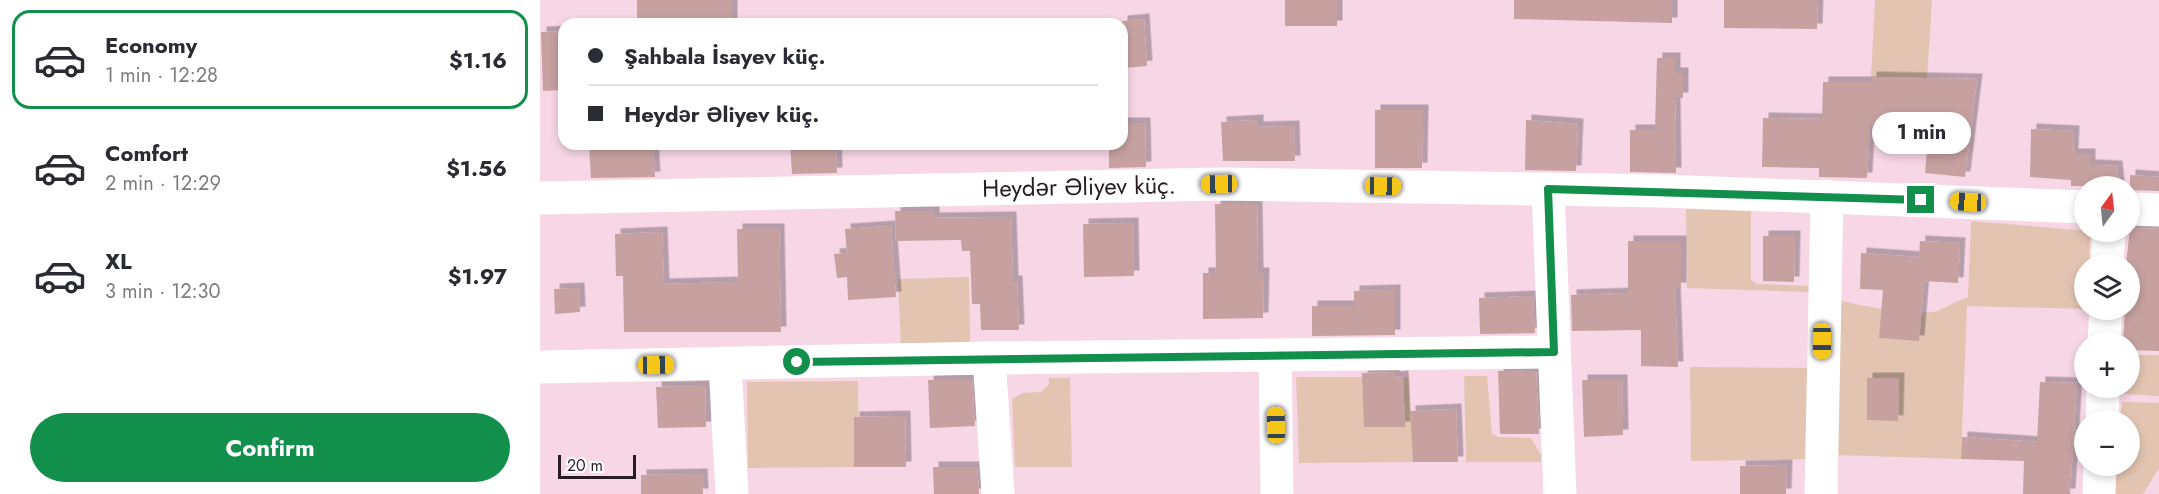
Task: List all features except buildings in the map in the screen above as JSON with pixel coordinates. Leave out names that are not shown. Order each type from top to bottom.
[{"type":"street","name":"Heydər Əliyev küç.","points":[[540,198],[1219,184],[1827,196],[2074,207]]},
{"type":"street","points":[[1548,189],[1560,494]]},
{"type":"street","points":[[1821,494],[1827,196]]},
{"type":"street","points":[[2140,209],[2159,210]]},
{"type":"street","points":[[540,367],[989,358],[1554,352]]},
{"type":"street","points":[[1275,356],[1277,494]]},
{"type":"street","points":[[989,358],[998,494]]},
{"type":"street","points":[[725,364],[732,494]]},
{"type":"street","points":[[2099,494],[2100,476]]},
{"type":"shaded area","points":[[1875,0],[1932,0],[1927,79],[1871,77]]},
{"type":"shaded area","points":[[1686,209],[1751,211],[1751,280],[1757,284],[1810,286],[1810,292],[1687,288]]},
{"type":"shaded area","points":[[1971,221],[2074,230],[2074,242],[2090,242],[2089,254],[2074,254],[2074,309],[1967,306],[1961,459],[1836,455],[1840,300],[1859,305],[1925,313],[1936,311],[1968,297]]},
{"type":"shaded area","points":[[969,277],[970,345],[901,346],[898,279]]},
{"type":"shaded area","points":[[2140,355],[2159,355],[2159,396],[2140,395]]},
{"type":"shaded area","points":[[1690,367],[1810,368],[1809,459],[1691,461]]},
{"type":"shaded area","points":[[1464,376],[1487,376],[1492,434],[1499,437],[1531,438],[1541,455],[1541,462],[1466,462]]},
{"type":"shaded area","points":[[1296,377],[1409,377],[1413,462],[1299,463]]},
{"type":"shaded area","points":[[1049,378],[1070,378],[1072,467],[1015,467],[1012,399],[1023,393],[1041,392],[1049,384]]},
{"type":"shaded area","points":[[858,381],[859,467],[748,468],[747,382]]},
{"type":"shaded area","points":[[2122,402],[2159,403],[2159,468],[2143,494],[2114,494],[2116,476],[2140,476],[2140,410],[2121,410]]},
{"type":"route","points":[[797,362],[1554,352],[1548,189],[1921,200]]}]
